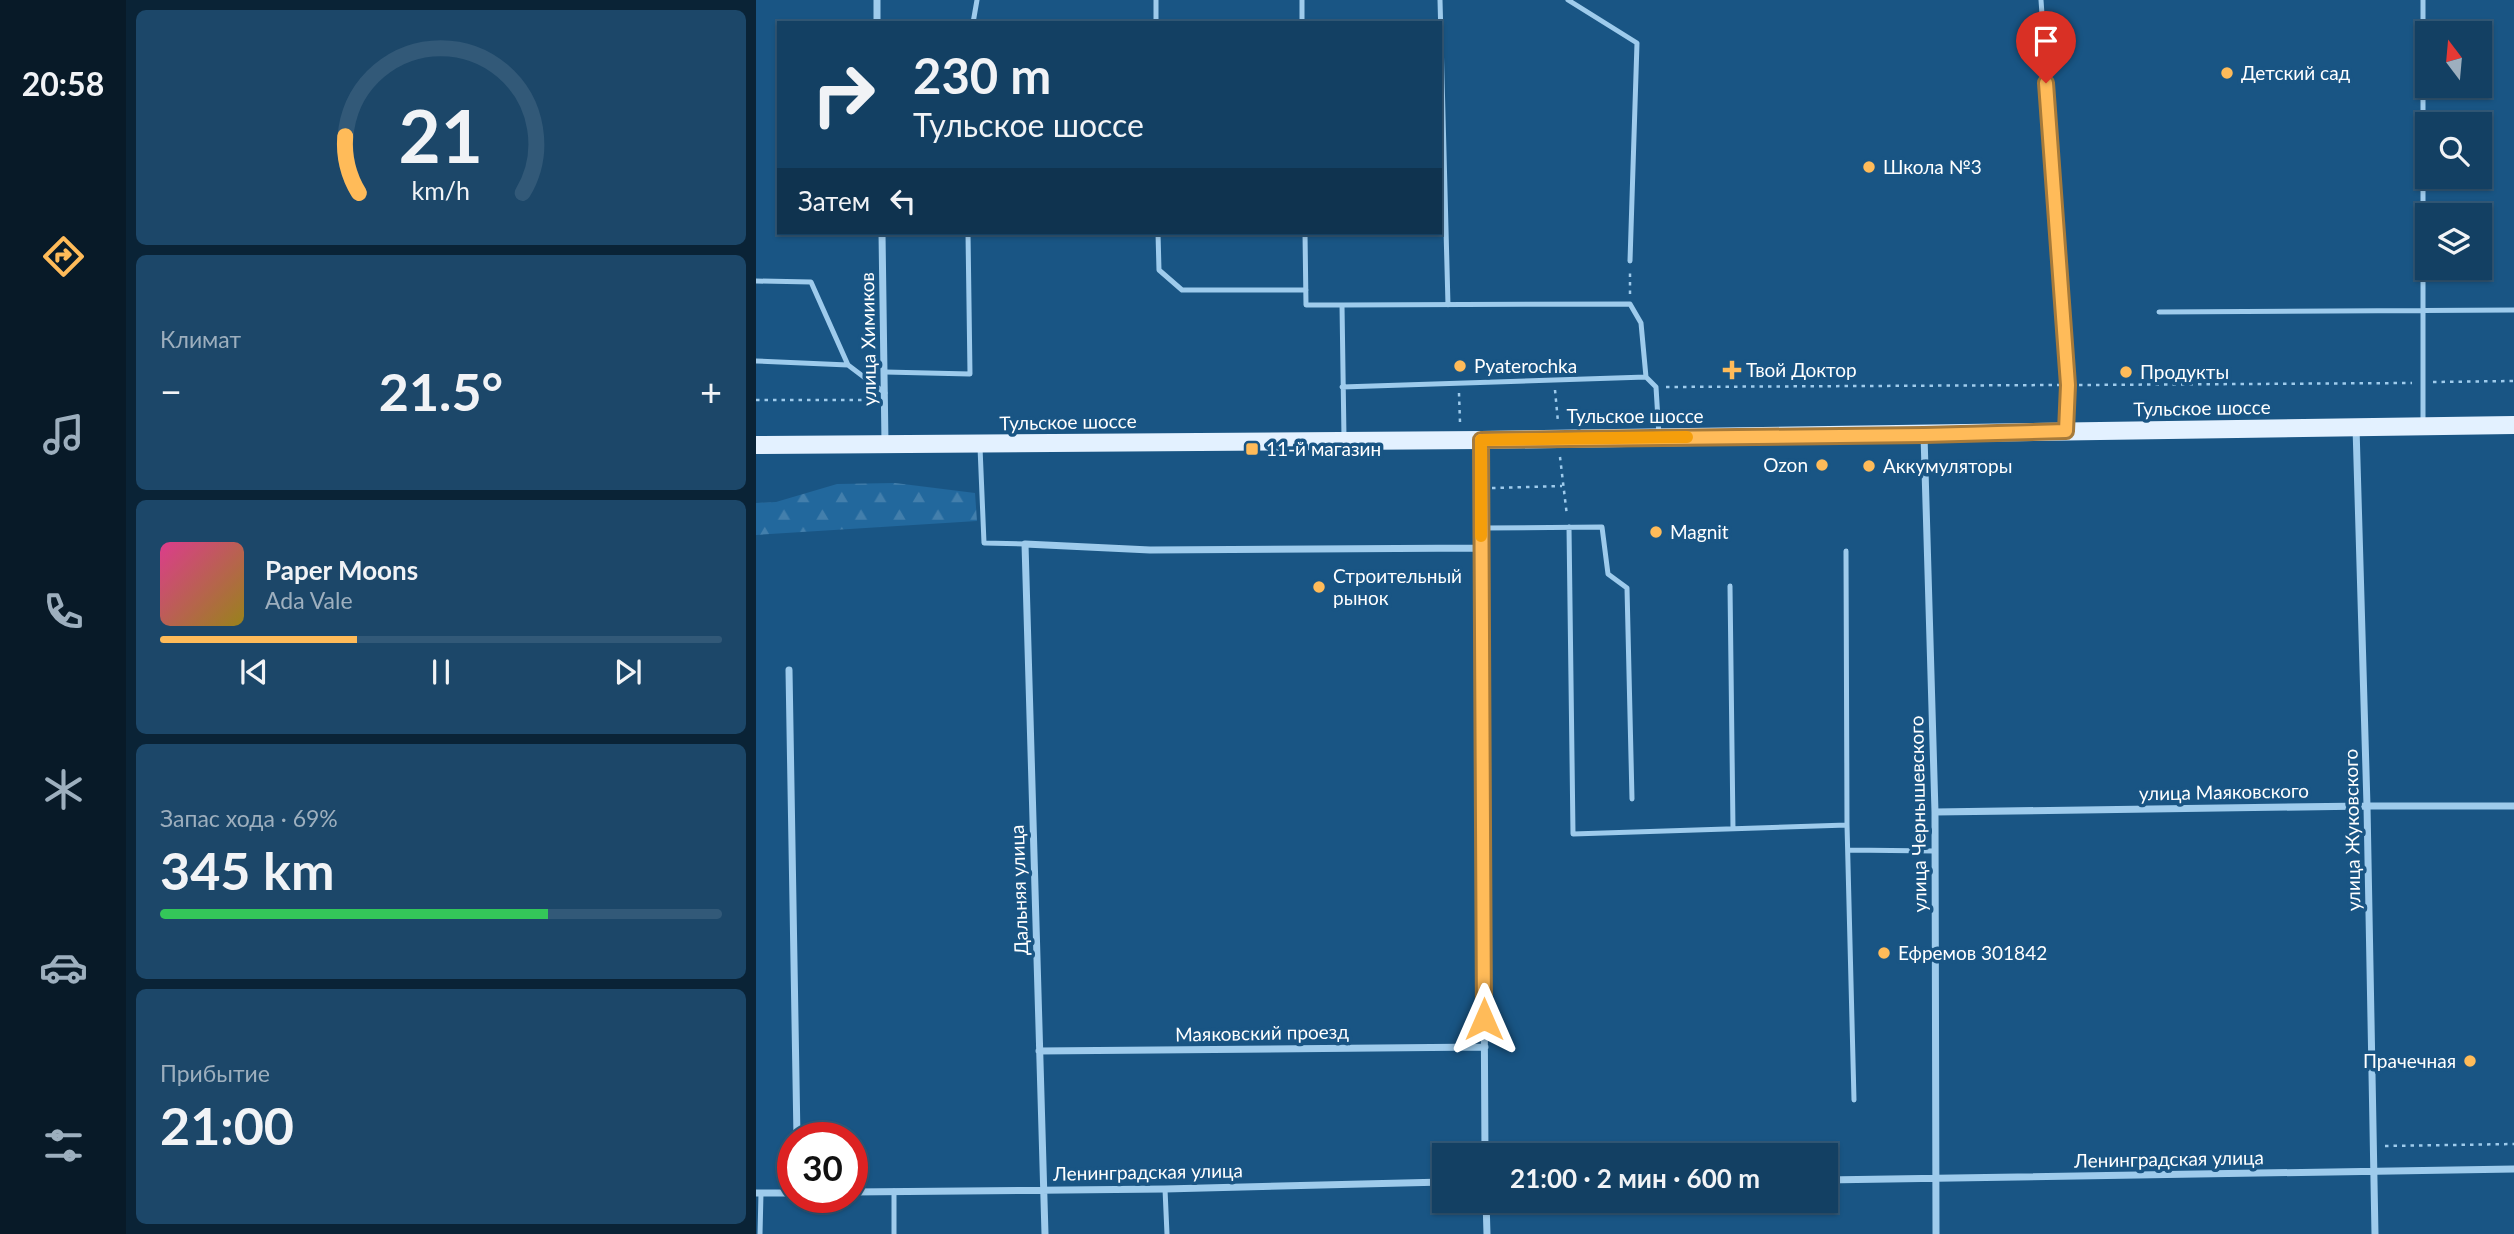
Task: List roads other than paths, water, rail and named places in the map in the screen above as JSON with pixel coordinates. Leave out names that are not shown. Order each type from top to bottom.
[{"type":"main road","name":"Тульское шоссе","points":[[756,445],[1924,435],[2514,425]]},
{"type":"street","points":[[877,0],[877,21]]},
{"type":"street","name":"улица Химиков","points":[[882,235],[885,444]]},
{"type":"street","name":"улица Жуковского","points":[[2356,426],[2375,1234]]},
{"type":"street","name":"улица Чернышевского","points":[[1924,435],[1935,812],[1936,1234]]},
{"type":"street","points":[[1481,440],[1485,1143]]},
{"type":"street","points":[[1025,544],[1150,550],[1481,548]]},
{"type":"street","name":"Дальняя улица","points":[[1025,544],[1045,1234]]},
{"type":"street","points":[[789,670],[797,1122]]},
{"type":"street","name":"улица Маяковского","points":[[1935,812],[2514,806]]},
{"type":"street","name":"Маяковский проезд","points":[[1039,1051],[1485,1047]]},
{"type":"street","name":"Ленинградская улица","points":[[1838,1180],[2514,1169]]},
{"type":"street","name":"Ленинградская улица","points":[[868,1192],[1165,1189],[1432,1182]]},
{"type":"street","points":[[759,1193],[777,1193]]},
{"type":"street","points":[[1486,1213],[1487,1234]]},
{"type":"lane","points":[[973,21],[977,0]]},
{"type":"lane","points":[[1156,0],[1156,21]]},
{"type":"lane","points":[[1302,0],[1302,21]]},
{"type":"lane","points":[[1440,0],[1441,21]]},
{"type":"lane","points":[[1568,0],[1637,43],[1630,261]]},
{"type":"lane","points":[[2041,0],[2068,385],[2066,431]]},
{"type":"lane","points":[[2423,0],[2423,426]]},
{"type":"lane","points":[[1442,76],[1448,305]]},
{"type":"lane","points":[[885,372],[970,374],[968,235]]},
{"type":"lane","points":[[1158,235],[1159,270],[1182,290],[1306,290]]},
{"type":"lane","points":[[1305,235],[1306,305],[1630,304],[1642,323],[1646,377],[1656,387],[1659,437]]},
{"type":"lane","points":[[756,281],[811,282],[848,365],[885,397]]},
{"type":"lane","points":[[1342,305],[1344,440]]},
{"type":"lane","points":[[2159,312],[2514,310]]},
{"type":"lane","points":[[756,361],[848,365]]},
{"type":"lane","points":[[1342,387],[1646,377]]},
{"type":"lane","points":[[980,444],[984,543],[1025,544]]},
{"type":"lane","points":[[1569,527],[1573,834],[1847,825]]},
{"type":"lane","points":[[1482,528],[1602,527],[1608,574],[1627,588],[1632,800]]},
{"type":"lane","points":[[1846,551],[1847,825],[1854,1100]]},
{"type":"lane","points":[[1730,586],[1733,829]]},
{"type":"lane","points":[[1848,850],[1934,851]]},
{"type":"lane","points":[[1165,1189],[1167,1234]]},
{"type":"lane","points":[[894,1191],[894,1234]]},
{"type":"lane","points":[[759,1193],[760,1234]]},
{"type":"place","name":"Детский сад","points":[[2227,73]]},
{"type":"place","name":"Школа №3","points":[[1869,167]]},
{"type":"place","name":"Pyaterochka","points":[[1460,366]]},
{"type":"place","name":"Твой Доктор","points":[[1732,370]]},
{"type":"place","name":"Продукты","points":[[2126,372]]},
{"type":"place","name":"11-й магазин","points":[[1252,449]]},
{"type":"place","name":"Ozon","points":[[1822,465]]},
{"type":"place","name":"Аккумуляторы","points":[[1869,466]]},
{"type":"place","name":"Magnit","points":[[1656,532]]},
{"type":"place","name":"Строительный рынок","points":[[1319,587]]},
{"type":"place","name":"Ефремов 301842","points":[[1884,953]]},
{"type":"place","name":"Прачечная","points":[[2470,1061]]}]
